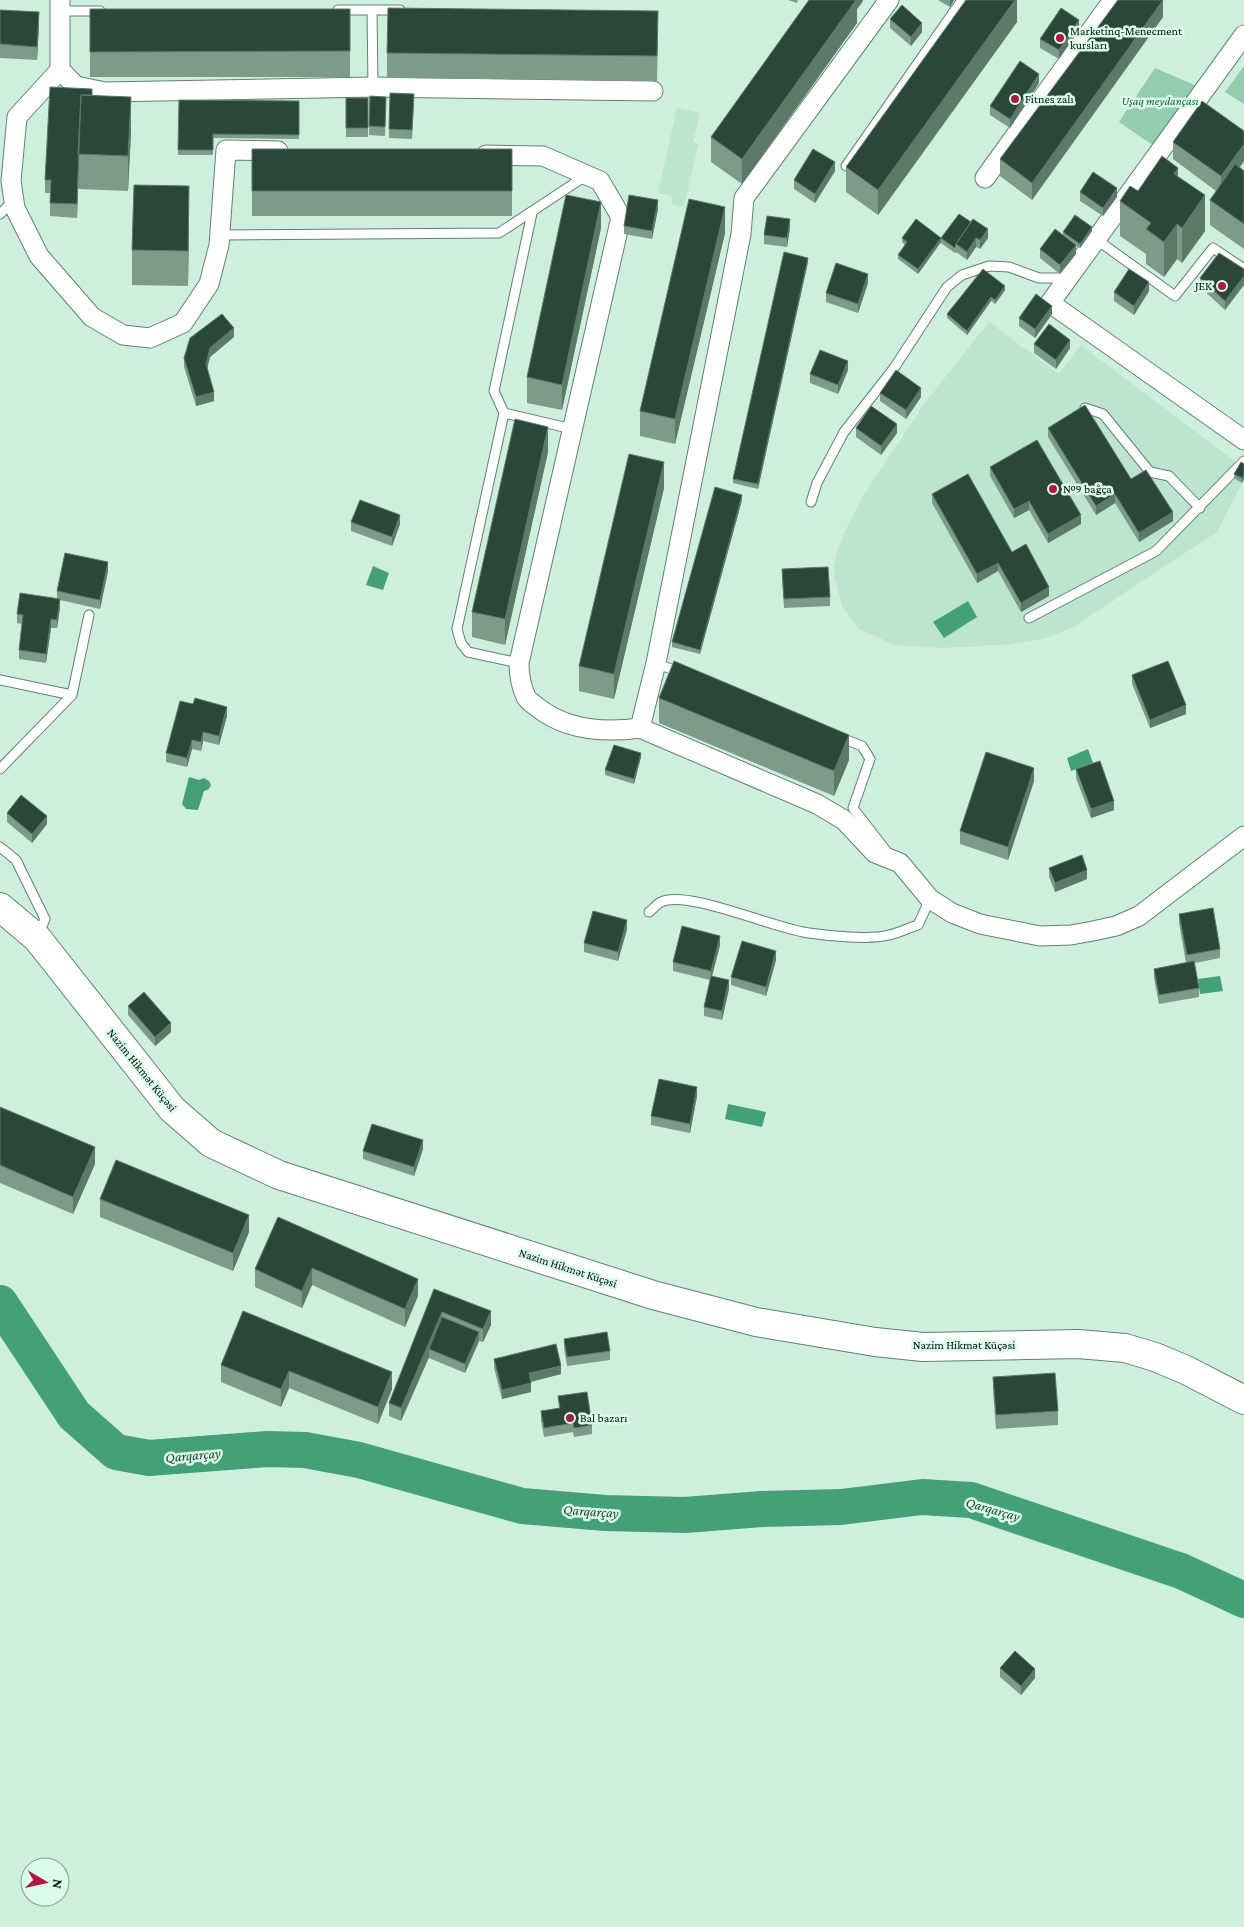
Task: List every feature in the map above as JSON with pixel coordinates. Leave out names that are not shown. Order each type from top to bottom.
[{"type":"main road","name":"Nazim Hikmət Küçəsi","points":[[0,907],[37,938],[172,1109],[211,1143],[278,1175],[653,1295],[756,1322],[875,1342],[923,1347],[1078,1344],[1125,1348],[1155,1357],[1186,1370],[1244,1400]]},
{"type":"street","points":[[640,728],[656,663],[741,234],[744,198],[889,0]]},
{"type":"street","points":[[985,178],[1113,0]]},
{"type":"street","points":[[60,5],[60,70],[17,117],[11,181],[15,208],[39,256],[92,316],[123,335],[150,338],[183,323],[209,284],[219,235],[226,150],[295,151]]},
{"type":"street","points":[[1244,35],[1070,278],[1050,303],[1244,440]]},
{"type":"street","points":[[60,70],[76,86],[105,92],[373,87],[653,90]]},
{"type":"street","points":[[464,154],[543,156],[600,181],[621,217],[519,663],[520,678],[527,698],[548,716],[577,727],[597,731],[640,728],[817,804],[848,814],[875,853],[900,863],[917,886],[930,899],[952,913],[980,924],[1010,931],[1040,936],[1071,935],[1093,931],[1139,916],[1244,836]]},
{"type":"lane","points":[[846,166],[962,0]]},
{"type":"lane","points":[[60,5],[109,11]]},
{"type":"lane","points":[[323,10],[412,10]]},
{"type":"lane","points":[[372,10],[373,87]]},
{"type":"lane","points":[[219,235],[499,233],[587,176]]},
{"type":"lane","points":[[0,214],[14,200]]},
{"type":"lane","points":[[519,663],[468,652],[461,643],[457,629],[504,413],[494,391],[532,213]]},
{"type":"lane","points":[[1097,240],[1175,296],[1214,248],[1244,269]]},
{"type":"lane","points":[[811,502],[817,483],[844,432],[894,368],[947,287],[962,275],[989,266],[1009,267],[1039,278],[1070,278]]},
{"type":"lane","points":[[1086,408],[1102,414],[1150,472],[1169,476],[1200,508]]},
{"type":"lane","points":[[504,413],[572,430]]},
{"type":"lane","points":[[1029,618],[1156,551],[1244,461]]},
{"type":"lane","points":[[0,769],[72,695],[89,615]]},
{"type":"lane","points":[[656,663],[692,677]]},
{"type":"lane","points":[[0,680],[72,695]]},
{"type":"lane","points":[[826,731],[862,746],[870,759],[848,814]]},
{"type":"lane","points":[[0,847],[16,860],[45,919],[37,938]]},
{"type":"lane","points":[[649,912],[661,902],[675,899],[699,902],[783,928],[809,933],[847,936],[887,936],[918,925],[930,899]]},
{"type":"shaded area","points":[[677,108],[700,113],[693,142],[698,144],[684,207],[672,204],[672,196],[658,193]]},
{"type":"shaded area","name":"№9 bağça","points":[[989,322],[1059,374],[1081,345],[1244,468],[1244,479],[1217,532],[1073,627],[1043,639],[1011,644],[945,648],[895,645],[859,629],[842,606],[834,575],[836,554],[863,496],[925,403]]},
{"type":"shaded area","points":[[373,566],[389,573],[383,590],[366,585]]},
{"type":"shaded area","points":[[968,601],[977,617],[944,638],[933,622]]},
{"type":"shaded area","points":[[1088,749],[1093,763],[1071,771],[1067,758]]},
{"type":"shaded area","points":[[189,777],[199,780],[204,778],[211,785],[209,789],[204,791],[198,810],[186,809],[182,804]]},
{"type":"shaded area","points":[[1220,976],[1223,991],[1200,994],[1198,979]]},
{"type":"shaded area","points":[[728,1104],[766,1112],[762,1127],[725,1119]]},
{"type":"green space","points":[[1244,66],[1244,104],[1225,92]]},
{"type":"green space","name":"Uşaq meydançası","points":[[1155,68],[1197,86],[1154,146],[1119,122]]},
{"type":"building","points":[[809,0],[856,0],[742,159],[711,137]]},
{"type":"building","points":[[966,0],[1015,0],[878,190],[846,167]]},
{"type":"building","points":[[1118,0],[1163,0],[1032,183],[1000,159]]},
{"type":"building","points":[[902,5],[922,23],[911,37],[890,19]]},
{"type":"building","points":[[388,8],[658,11],[657,56],[387,53]]},
{"type":"building","name":"Marketinq-Menecment kursları","points":[[1061,8],[1079,20],[1059,50],[1040,39]]},
{"type":"building","points":[[90,9],[350,9],[350,51],[90,52]]},
{"type":"building","points":[[0,10],[39,12],[37,47],[0,44]]},
{"type":"building","name":"Fitnes zalı","points":[[1020,61],[1039,74],[1010,119],[990,106]]},
{"type":"building","points":[[50,87],[92,89],[92,95],[81,95],[77,204],[50,203],[51,180],[45,180]]},
{"type":"building","points":[[390,93],[414,94],[412,130],[389,129]]},
{"type":"building","points":[[81,95],[131,97],[128,156],[78,154]]},
{"type":"building","points":[[370,96],[386,97],[385,127],[369,126]]},
{"type":"building","points":[[346,98],[368,98],[368,128],[346,128]]},
{"type":"building","points":[[179,100],[299,101],[299,135],[213,134],[213,150],[178,150]]},
{"type":"building","points":[[1202,101],[1244,131],[1244,144],[1221,176],[1173,142]]},
{"type":"building","points":[[252,149],[512,149],[512,191],[252,191]]},
{"type":"building","points":[[813,149],[835,162],[815,194],[794,180]]},
{"type":"building","points":[[1162,156],[1178,168],[1174,174],[1205,195],[1182,228],[1177,224],[1164,242],[1146,229],[1151,223],[1120,201],[1130,186],[1138,191]]},
{"type":"building","points":[[1235,164],[1244,171],[1244,224],[1210,200]]},
{"type":"building","points":[[1093,172],[1117,188],[1103,208],[1080,192]]},
{"type":"building","points":[[134,185],[189,186],[188,251],[132,250]]},
{"type":"building","points":[[566,195],[601,202],[562,385],[527,377]]},
{"type":"building","points":[[629,195],[658,200],[652,231],[624,226]]},
{"type":"building","points":[[689,199],[725,207],[675,419],[640,411]]},
{"type":"building","points":[[959,214],[971,222],[955,248],[941,238]]},
{"type":"building","points":[[1075,215],[1092,227],[1080,244],[1063,232]]},
{"type":"building","points":[[767,216],[790,219],[787,238],[764,235]]},
{"type":"building","points":[[916,219],[941,238],[918,269],[898,255],[907,242],[902,238]]},
{"type":"building","points":[[973,219],[988,229],[980,240],[976,238],[967,252],[956,244]]},
{"type":"building","points":[[1055,229],[1076,245],[1060,265],[1040,249]]},
{"type":"building","points":[[784,252],[808,258],[758,484],[733,479]]},
{"type":"building","name":"JEK","points":[[1219,253],[1244,269],[1244,276],[1225,301],[1200,278]]},
{"type":"building","points":[[836,263],[868,274],[858,304],[826,293]]},
{"type":"building","points":[[983,269],[1005,286],[995,300],[991,297],[967,331],[947,314]]},
{"type":"building","points":[[1129,269],[1149,282],[1134,306],[1114,292]]},
{"type":"building","points":[[1036,294],[1052,306],[1035,329],[1019,318]]},
{"type":"building","points":[[222,314],[234,328],[210,348],[206,364],[214,392],[196,397],[184,358],[190,338]]},
{"type":"building","points":[[1049,324],[1070,340],[1056,360],[1034,344]]},
{"type":"building","points":[[820,350],[848,361],[838,385],[810,374]]},
{"type":"building","points":[[896,370],[921,388],[906,410],[880,393]]},
{"type":"building","points":[[1085,405],[1131,479],[1146,470],[1173,512],[1139,533],[1115,494],[1096,506],[1048,428]]},
{"type":"building","points":[[871,406],[897,424],[881,446],[856,428]]},
{"type":"building","points":[[515,419],[548,427],[505,619],[472,612]]},
{"type":"building","points":[[1037,440],[1081,515],[1048,534],[1029,501],[1014,509],[990,467]]},
{"type":"building","points":[[629,454],[664,462],[614,674],[579,666]]},
{"type":"building","points":[[1241,462],[1244,464],[1244,475],[1242,478],[1234,474]]},
{"type":"building","points":[[968,474],[1012,552],[1026,544],[1049,587],[1021,603],[998,563],[977,574],[932,494]]},
{"type":"building","points":[[715,487],[742,495],[700,650],[672,642]]},
{"type":"building","points":[[360,500],[400,515],[392,537],[351,522]]},
{"type":"building","points":[[65,553],[108,562],[100,600],[57,591]]},
{"type":"building","points":[[828,567],[830,597],[784,599],[782,569]]},
{"type":"building","points":[[20,593],[60,599],[57,620],[51,619],[46,654],[19,650],[23,615],[17,614]]},
{"type":"building","points":[[674,661],[849,735],[834,771],[659,698]]},
{"type":"building","points":[[1168,661],[1186,705],[1150,720],[1132,675]]},
{"type":"building","points":[[195,698],[227,707],[219,736],[203,732],[201,742],[192,740],[187,758],[166,753],[180,701],[193,704]]},
{"type":"building","points":[[614,745],[641,753],[634,779],[605,770]]},
{"type":"building","points":[[986,752],[1034,768],[1008,847],[960,831]]},
{"type":"building","points":[[1100,761],[1114,801],[1091,809],[1076,769]]},
{"type":"building","points":[[21,795],[47,816],[32,834],[7,813]]},
{"type":"building","points":[[1082,855],[1087,870],[1055,883],[1049,868]]},
{"type":"building","points":[[1213,908],[1220,949],[1187,955],[1179,914]]},
{"type":"building","points":[[593,911],[627,920],[618,952],[584,943]]},
{"type":"building","points":[[682,926],[720,936],[711,971],[673,962]]},
{"type":"building","points":[[742,941],[776,951],[766,987],[731,977]]},
{"type":"building","points":[[1194,961],[1199,988],[1159,995],[1154,969]]},
{"type":"building","points":[[711,976],[729,980],[722,1011],[704,1007]]},
{"type":"building","points":[[144,992],[171,1023],[155,1037],[128,1006]]},
{"type":"building","points":[[659,1079],[697,1087],[690,1124],[651,1116]]},
{"type":"building","points":[[0,1107],[95,1147],[73,1197],[0,1165]]},
{"type":"building","points":[[372,1124],[423,1140],[414,1167],[363,1151]]},
{"type":"building","points":[[116,1160],[249,1215],[233,1253],[100,1199]]},
{"type":"building","points":[[278,1217],[418,1279],[405,1309],[312,1268],[302,1291],[255,1269]]},
{"type":"building","points":[[434,1289],[491,1311],[483,1329],[442,1312],[401,1408],[389,1403]]},
{"type":"building","points":[[243,1311],[392,1372],[378,1407],[289,1371],[281,1389],[221,1365]]},
{"type":"building","points":[[442,1317],[479,1332],[465,1364],[429,1349]]},
{"type":"building","points":[[607,1332],[610,1351],[567,1357],[564,1339]]},
{"type":"building","points":[[556,1344],[561,1366],[529,1373],[531,1383],[502,1390],[494,1359]]},
{"type":"building","points":[[1055,1373],[1058,1411],[996,1415],[993,1377]]},
{"type":"building","name":"Bal bazarı","points":[[587,1392],[592,1425],[574,1428],[573,1423],[544,1428],[541,1411],[560,1408],[558,1396]]},
{"type":"building","points":[[1015,1651],[1035,1669],[1021,1686],[1000,1668]]},
{"type":"waterway","name":"Qarqarçay","points":[[0,1303],[74,1415],[116,1452],[149,1458],[268,1449],[305,1450],[359,1460],[522,1506],[605,1513],[685,1515],[762,1509],[841,1507],[922,1497],[971,1500],[1181,1571],[1244,1600]]},
{"type":"place","name":"Marketinq-Menecment kursları","points":[[1060,38]]},
{"type":"place","name":"Fitnes zalı","points":[[1015,99]]},
{"type":"place","name":"JEK","points":[[1222,286]]},
{"type":"place","name":"№9 bağça","points":[[1053,489]]},
{"type":"place","name":"Bal bazarı","points":[[570,1418]]}]
